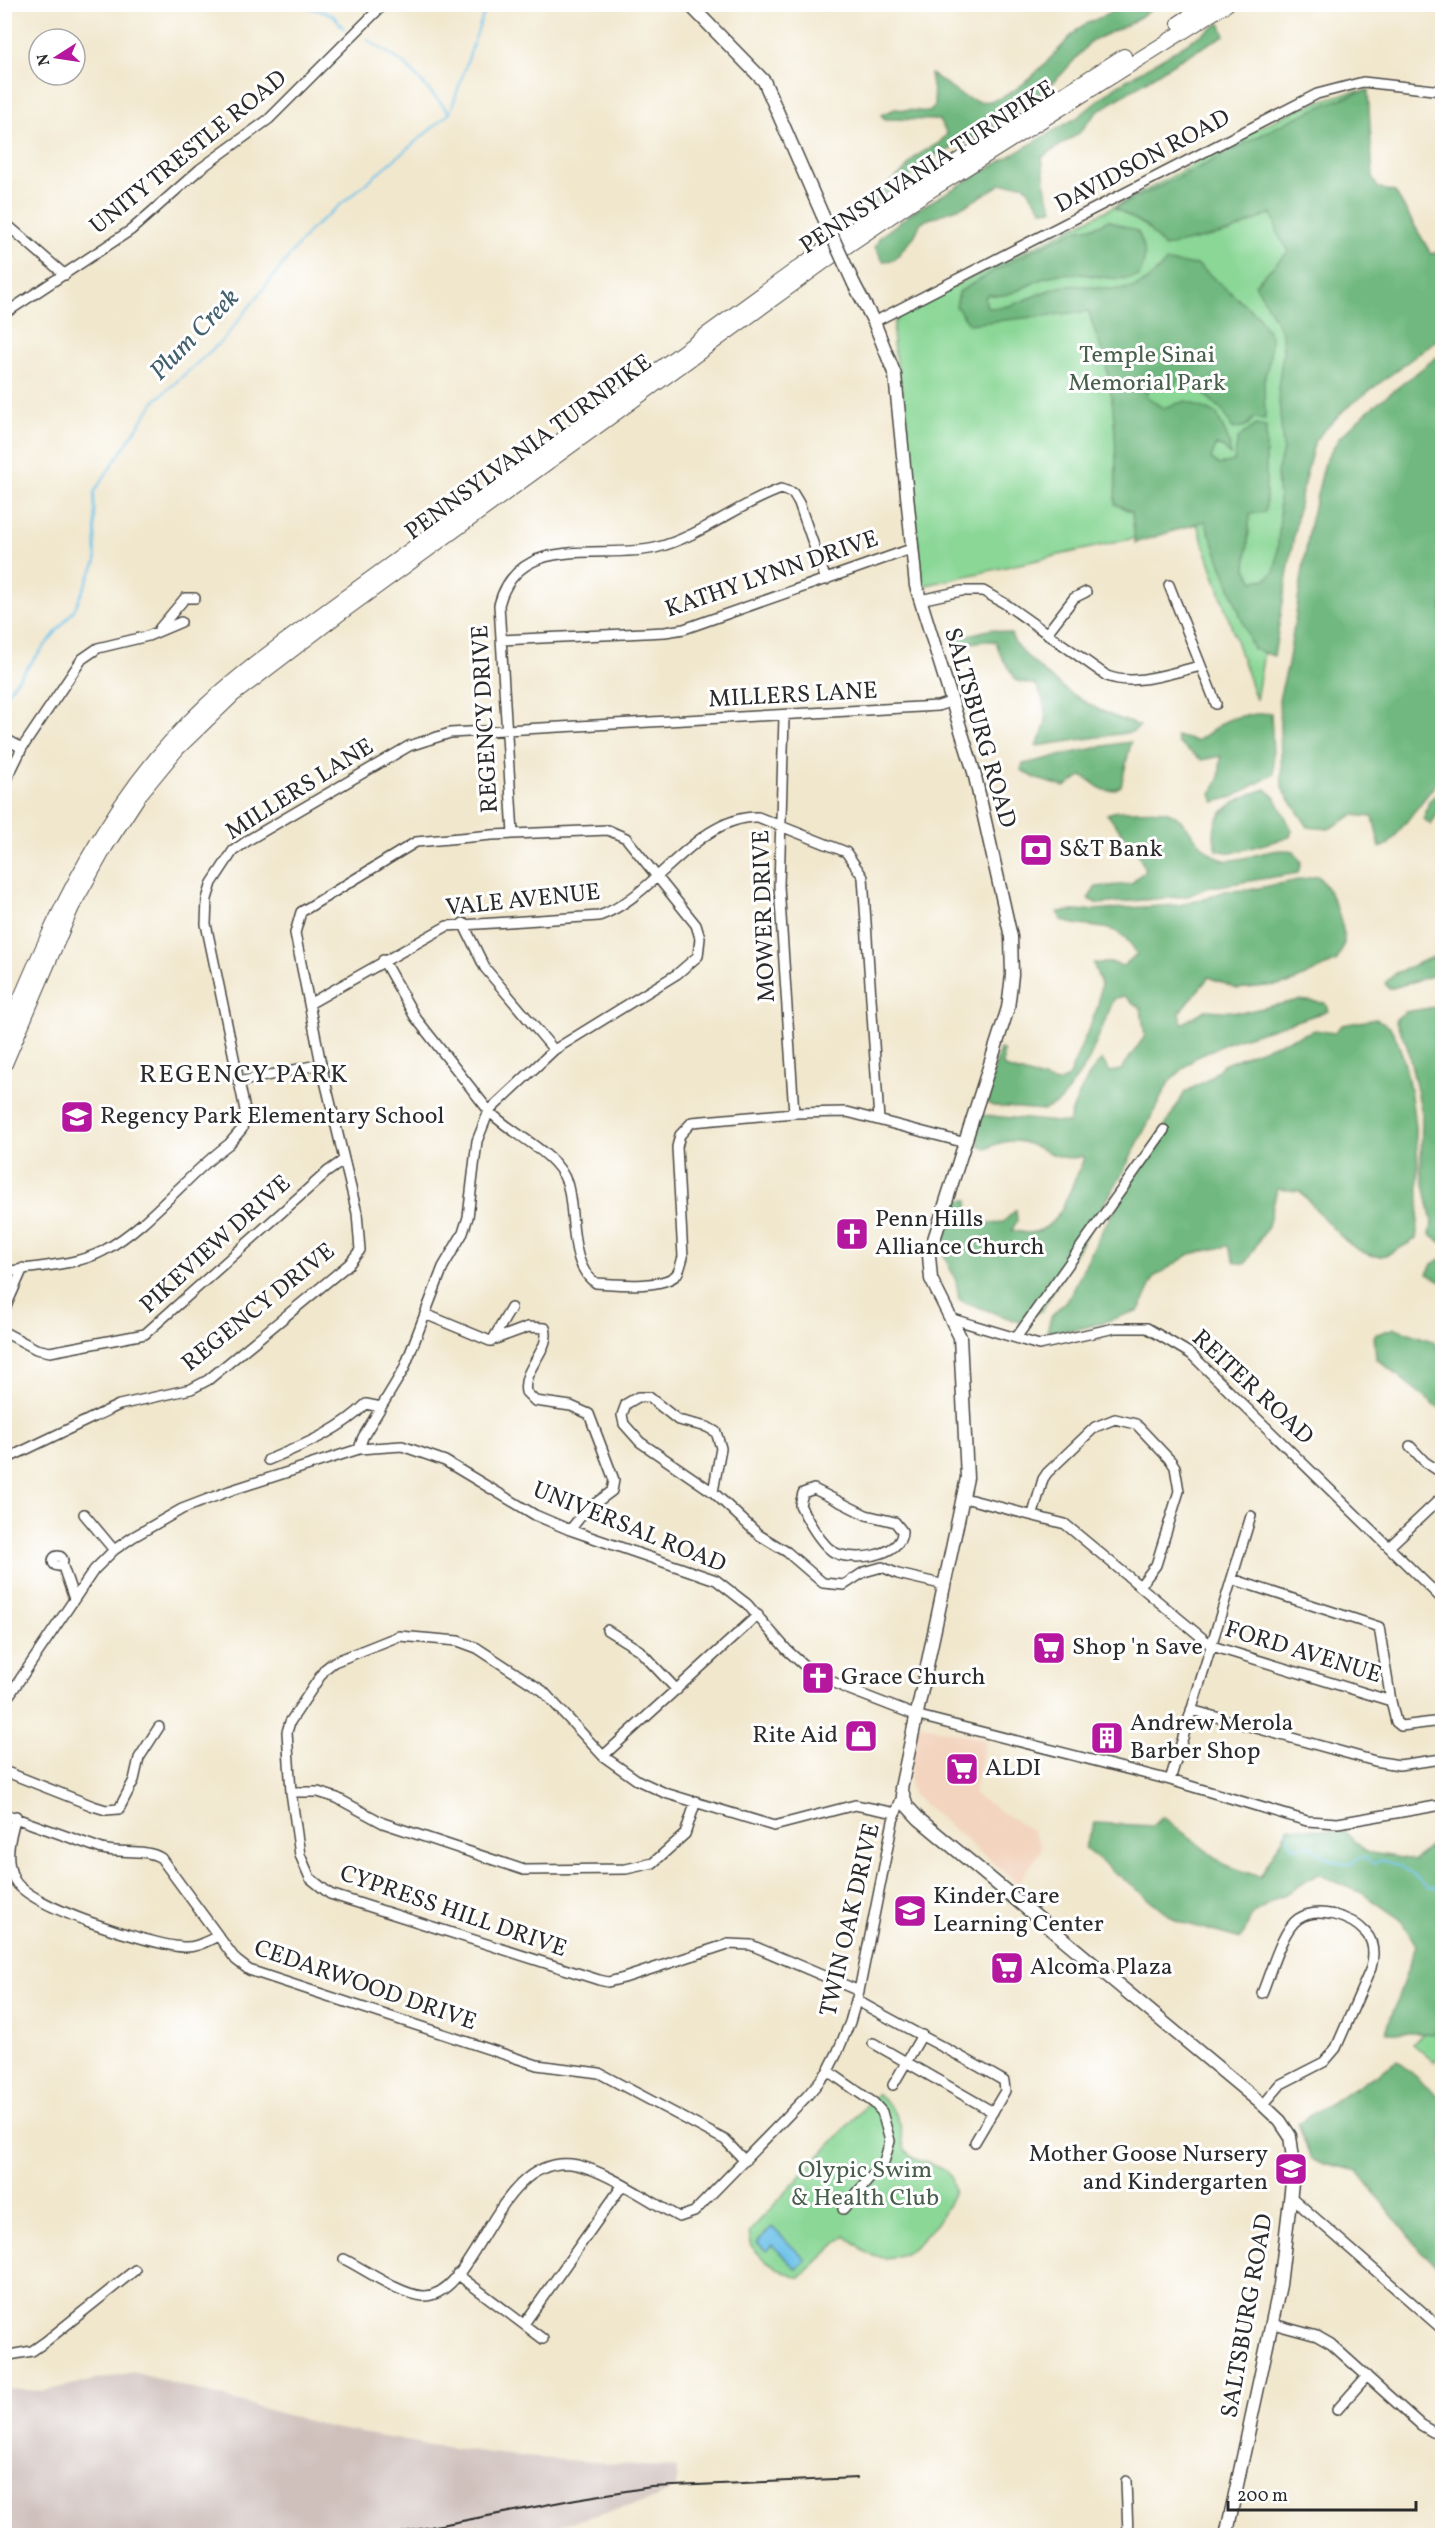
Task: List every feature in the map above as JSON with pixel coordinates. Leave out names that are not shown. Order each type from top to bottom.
[{"type":"highway","name":"PENNSYLVANIA TURNPIKE","points":[[4,1038],[66,895],[105,828],[156,758],[229,686],[336,604],[820,252],[919,186],[1208,4]]},
{"type":"highway","name":"PENNSYLVANIA TURNPIKE","points":[[4,1066],[72,907],[106,846],[163,766],[233,695],[342,612],[825,261],[912,202],[1227,4]]},
{"type":"main road","name":"SALTSBURG ROAD","points":[[688,4],[764,81],[822,214],[890,358],[900,400],[911,549],[920,600],[954,701],[999,876],[1012,957],[1008,1008],[929,1263],[934,1287],[953,1319],[960,1337],[968,1463],[964,1498],[902,1773],[902,1796],[907,1806],[919,1819],[1263,2104],[1280,2121],[1292,2141],[1294,2166],[1273,2324],[1226,2535]]},
{"type":"street","name":"UNITY TRESTLE ROAD","points":[[4,314],[131,230],[200,169],[269,119],[384,4]]},
{"type":"street","name":"DAVIDSON ROAD","points":[[874,322],[1317,94],[1363,82],[1443,91]]},
{"type":"street","points":[[4,222],[64,274]]},
{"type":"street","name":"REGENCY DRIVE","points":[[4,1460],[119,1405],[190,1389],[208,1380],[349,1264],[360,1250],[344,1160],[321,1064],[295,933],[301,912],[416,842],[513,834],[499,604],[506,584],[533,561],[555,556],[654,548],[674,541],[781,489],[793,493],[800,503],[825,580]]},
{"type":"street","name":"KATHY LYNN DRIVE","points":[[501,640],[675,631],[911,549]]},
{"type":"street","points":[[1169,585],[1216,704]]},
{"type":"street","points":[[920,600],[961,591],[983,591],[1107,676],[1117,680],[1132,681],[1201,666]]},
{"type":"street","points":[[1047,633],[1074,598],[1086,592]]},
{"type":"street","points":[[158,631],[185,598],[195,597]]},
{"type":"street","points":[[4,784],[22,748],[89,653],[181,622]]},
{"type":"street","name":"MILLERS LANE","points":[[4,1272],[75,1259],[102,1251],[131,1231],[238,1136],[245,1119],[206,924],[207,899],[212,883],[223,864],[250,839],[409,746],[450,733],[784,717],[938,706],[954,701]]},
{"type":"street","name":"MOWER DRIVE","points":[[784,717],[779,886],[794,1113]]},
{"type":"street","points":[[4,738],[22,748]]},
{"type":"street","name":"VALE AVENUE","points":[[309,1004],[437,930],[464,923],[599,916],[621,907],[657,874],[718,828],[744,817],[758,818],[782,825],[846,852],[863,877],[879,1120]]},
{"type":"street","points":[[360,1449],[381,1407],[404,1369],[443,1267],[468,1217],[477,1141],[489,1111],[554,1050],[677,974],[698,956],[700,938],[696,926],[657,874],[626,838],[608,830],[513,834]]},
{"type":"street","points":[[464,923],[485,968],[554,1050]]},
{"type":"street","points":[[383,960],[415,1017],[489,1111],[500,1122],[554,1160],[563,1173],[570,1194],[579,1257],[585,1275],[596,1283],[624,1285],[667,1280],[680,1269],[683,1257],[677,1147],[685,1128],[692,1122],[794,1113],[847,1112],[966,1143]]},
{"type":"street","points":[[238,1082],[321,1064]]},
{"type":"street","points":[[1016,1338],[1164,1130]]},
{"type":"street","name":"PIKEVIEW DRIVE","points":[[4,1332],[36,1349],[50,1352],[140,1337],[159,1323],[327,1172],[344,1160]]},
{"type":"street","points":[[4,1311],[23,1268]]},
{"type":"street","points":[[492,1341],[511,1308]]},
{"type":"street","points":[[425,1314],[492,1341],[528,1327],[545,1328],[545,1340],[529,1370],[526,1392],[536,1401],[571,1406],[589,1414],[614,1485],[612,1491],[585,1511],[570,1530]]},
{"type":"street","name":"REITER ROAD","points":[[953,1319],[1039,1345],[1133,1326],[1161,1334],[1191,1354],[1443,1599]]},
{"type":"street","points":[[713,1492],[722,1448],[716,1432],[707,1426],[678,1420],[649,1397],[638,1397],[630,1401],[622,1414],[627,1428],[650,1450],[713,1492],[759,1535],[788,1552],[828,1585],[849,1584],[864,1572],[885,1568],[898,1574],[945,1586]]},
{"type":"street","points":[[268,1460],[307,1443],[347,1421],[366,1404],[381,1407]]},
{"type":"street","points":[[1034,1514],[1043,1479],[1047,1473],[1095,1427],[1115,1419],[1136,1424],[1175,1467],[1179,1491],[1156,1564],[1140,1586]]},
{"type":"street","name":"UNIVERSAL ROAD","points":[[4,1703],[94,1570],[114,1550],[151,1526],[204,1499],[360,1449],[388,1445],[421,1450],[445,1461],[535,1515],[570,1530],[716,1580],[736,1594],[758,1615],[792,1655],[808,1669],[845,1688],[915,1715],[1170,1780],[1307,1821],[1338,1822],[1443,1805]]},
{"type":"street","points":[[1410,1446],[1425,1462],[1443,1473]]},
{"type":"street","points":[[701,1483],[715,1477]]},
{"type":"street","points":[[814,1489],[853,1509],[898,1524],[902,1531],[902,1539],[893,1549],[885,1552],[850,1557],[833,1551],[802,1509],[800,1501],[803,1493],[814,1489]]},
{"type":"street","points":[[1390,1546],[1443,1497]]},
{"type":"street","name":"FORD AVENUE","points":[[964,1498],[1034,1514],[1065,1524],[1212,1646],[1391,1701],[1396,1722],[1401,1726],[1443,1721]]},
{"type":"street","points":[[84,1514],[114,1550]]},
{"type":"street","points":[[1170,1780],[1251,1516]]},
{"type":"street","points":[[885,1552],[885,1568]]},
{"type":"street","points":[[62,1564],[74,1599]]},
{"type":"street","points":[[1232,1579],[1379,1627],[1391,1701]]},
{"type":"street","points":[[603,1756],[758,1615]]},
{"type":"street","points":[[607,1630],[639,1650],[677,1690]]},
{"type":"street","name":"CYPRESS HILL DRIVE","points":[[896,1813],[855,1805],[774,1826],[665,1793],[637,1780],[603,1756],[543,1690],[477,1648],[458,1641],[399,1636],[334,1662],[316,1679],[287,1732],[298,1845],[304,1866],[317,1884],[330,1894],[599,1980],[624,1978],[728,1944],[751,1945],[857,1995],[1004,2081],[1006,2089],[975,2142]]},
{"type":"street","points":[[1191,1710],[1375,1761],[1399,1765],[1443,1759]]},
{"type":"street","points":[[4,1771],[93,1806],[119,1809],[134,1780],[139,1758],[159,1727]]},
{"type":"street","points":[[291,1791],[318,1792],[338,1798],[383,1823],[524,1870],[626,1869],[652,1863],[685,1834],[696,1801]]},
{"type":"street","name":"TWIN OAK DRIVE","points":[[344,2259],[411,2294],[423,2296],[443,2289],[457,2274],[512,2192],[536,2172],[548,2166],[576,2165],[622,2186],[679,2217],[694,2212],[745,2161],[828,2071],[850,2022],[896,1813],[902,1796]]},
{"type":"street","name":"CEDARWOOD DRIVE","points":[[4,1814],[16,1816],[102,1849],[156,1855],[167,1863],[236,1960],[249,1970],[537,2065],[599,2073],[725,2140],[745,2161]]},
{"type":"street","points":[[16,1816],[8,1848],[12,1873],[19,1887],[32,1895],[97,1927],[182,1947],[192,1947],[218,1936]]},
{"type":"street","points":[[1262,1993],[1288,1929],[1297,1919],[1319,1912],[1332,1914],[1357,1926],[1370,1939],[1374,1955],[1371,1968],[1336,2048],[1324,2062],[1281,2084],[1263,2104]]},
{"type":"street","points":[[893,2085],[922,2035]]},
{"type":"street","points":[[873,2043],[993,2112]]},
{"type":"street","points":[[828,2071],[874,2103],[882,2112],[890,2141],[884,2162],[843,2209]]},
{"type":"street","points":[[524,2324],[622,2186]]},
{"type":"street","points":[[1290,2196],[1443,2329]]},
{"type":"street","points":[[4,2356],[32,2351],[135,2270]]},
{"type":"street","points":[[457,2274],[543,2339]]},
{"type":"street","points":[[1273,2324],[1317,2336],[1331,2344],[1421,2426],[1443,2433]]},
{"type":"street","points":[[1337,2410],[1367,2376]]},
{"type":"street","points":[[1126,2481],[1128,2533],[1131,2535]]},
{"type":"shaded area","points":[[918,1724],[986,1740],[973,1794],[1032,1831],[1041,1845],[1041,1850],[1018,1884],[912,1794],[909,1783]]},
{"type":"shaded area","points":[[133,2372],[333,2428],[429,2445],[524,2457],[677,2468],[676,2487],[655,2499],[523,2535],[5,2535],[5,2389],[43,2391]]},
{"type":"green space","points":[[1118,5],[1154,5],[1151,10],[1129,24],[1091,41],[1061,75],[1034,99],[967,142],[932,157],[903,183],[864,209],[864,202],[903,172],[916,156],[939,143],[947,134],[939,120],[885,119],[881,115],[895,109],[930,112],[935,105],[930,74],[969,99],[990,101],[1004,96],[1031,77],[1081,27],[1109,13]]},
{"type":"green space","points":[[1220,23],[1225,35],[1174,63],[1097,112],[1078,134],[1042,157],[1046,191],[1053,209],[1042,210],[1024,184],[1001,184],[968,204],[921,222],[915,235],[894,260],[883,261],[875,247],[880,237],[913,212],[1078,117],[1115,87]]},
{"type":"green space","points":[[1368,90],[1373,178],[1378,188],[1395,192],[1431,254],[1442,251],[1442,336],[1344,410],[1315,440],[1300,499],[1274,656],[1253,649],[1205,521],[1135,543],[1132,512],[1115,504],[1116,453],[1110,386],[1105,361],[1089,311],[969,324],[956,306],[959,292],[987,275],[1074,231],[1098,226],[1108,220],[1137,231],[1144,253],[1139,276],[1117,279],[1072,273],[1050,276],[1012,293],[988,294],[985,298],[987,307],[1006,307],[1046,291],[1066,286],[1108,289],[1134,287],[1156,273],[1166,262],[1198,265],[1258,316],[1271,336],[1270,358],[1264,380],[1265,419],[1254,418],[1246,426],[1233,429],[1223,411],[1184,376],[1172,387],[1148,388],[1146,396],[1163,408],[1186,401],[1217,414],[1228,438],[1230,449],[1230,455],[1224,448],[1216,445],[1211,458],[1219,465],[1234,461],[1238,438],[1256,425],[1266,427],[1265,512],[1250,514],[1246,569],[1254,581],[1266,579],[1274,572],[1277,559],[1280,516],[1277,473],[1283,450],[1278,388],[1283,352],[1282,332],[1255,284],[1289,251],[1279,236],[1272,213],[1230,232],[1164,247],[1146,226],[1115,208],[1301,115]]},
{"type":"green space","name":"Temple Sinai Memorial Park","points":[[1359,91],[1256,700],[1197,524],[922,586],[904,406],[893,344],[894,323],[902,312],[1126,200],[1281,117],[1332,97]]},
{"type":"green space","points":[[1442,353],[1442,776],[1389,844],[1380,848],[1373,817],[1353,815],[1329,829],[1308,827],[1282,788],[1279,699],[1288,664],[1310,524],[1325,462],[1339,438],[1370,409]]},
{"type":"green space","points":[[992,629],[1011,634],[1023,653],[1057,683],[1083,701],[1110,715],[1140,726],[1132,732],[1036,746],[1044,730],[1046,715],[1036,685],[1017,681],[1001,656],[996,642],[955,644],[953,639]]},
{"type":"green space","points":[[1271,713],[1274,774],[1233,797],[1214,802],[1211,794],[1219,779],[1221,756],[1202,760],[1178,743],[1176,736],[1196,741],[1220,724],[1234,718]]},
{"type":"green space","points":[[1131,742],[1121,786],[1114,789],[1104,790],[1081,776],[1065,787],[1037,779],[1021,770],[1023,764]]},
{"type":"green space","points":[[1266,789],[1276,799],[1292,830],[1290,837],[1232,853],[1217,850],[1214,837],[1215,827],[1225,809],[1244,797]]},
{"type":"green space","points":[[1442,789],[1442,805],[1431,825],[1424,819],[1429,801]]},
{"type":"green space","points":[[1158,810],[1172,814],[1207,850],[1225,860],[1266,852],[1294,851],[1301,862],[1298,873],[1206,888],[1188,896],[1098,904],[1088,899],[1096,887],[1131,884],[1145,870],[1138,853],[1107,814],[1117,811]]},
{"type":"green space","points":[[1318,876],[1332,898],[1340,917],[1344,943],[1337,961],[1288,984],[1237,989],[1209,977],[1180,1012],[1182,1024],[1205,1010],[1244,1012],[1299,1000],[1325,1003],[1328,1011],[1229,1042],[1195,1058],[1169,1082],[1122,1174],[1042,1310],[1019,1322],[959,1300],[956,1281],[941,1249],[955,1200],[968,1200],[969,1218],[974,1225],[1003,1222],[1016,1210],[1017,1221],[1012,1230],[1027,1233],[1040,1231],[1058,1214],[1083,1161],[1083,1156],[1069,1158],[1058,1156],[1015,1141],[986,1149],[979,1146],[977,1131],[981,1115],[1069,1123],[1082,1089],[1097,1065],[1102,1060],[1110,1072],[1121,1070],[1145,1036],[1141,1009],[1124,996],[1114,999],[1088,1062],[1060,1102],[1044,1110],[993,1106],[985,1102],[1000,1049],[1003,1050],[1003,1066],[1008,1069],[1057,1083],[1068,1078],[1098,1006],[1101,984],[1093,963],[1113,963],[1123,966],[1137,954],[1121,934],[1103,928],[1072,924],[1061,920],[1058,912],[1179,905],[1208,898],[1224,891],[1249,890]]},
{"type":"green space","points":[[1442,953],[1442,973],[1389,989],[1385,983],[1396,973]]},
{"type":"green space","points":[[1442,1006],[1442,1243],[1430,1235],[1432,1222],[1421,1170],[1422,1113],[1407,1045],[1395,1020],[1405,1012]]},
{"type":"green space","points":[[1376,1019],[1390,1027],[1399,1047],[1412,1100],[1419,1193],[1416,1239],[1386,1255],[1370,1255],[1359,1250],[1337,1232],[1300,1191],[1277,1189],[1268,1226],[1245,1264],[1235,1262],[1228,1246],[1190,1254],[1154,1277],[1139,1310],[1082,1328],[1047,1331],[1051,1317],[1070,1296],[1103,1229],[1185,1092],[1209,1079],[1223,1065],[1252,1053],[1315,1030],[1334,1033],[1342,1025]]},
{"type":"green space","points":[[1442,1258],[1442,1282],[1427,1274],[1432,1264]]},
{"type":"green space","points":[[1395,1328],[1435,1342],[1442,1357],[1442,1411],[1376,1358],[1374,1335]]},
{"type":"green space","points":[[1163,1817],[1225,1865],[1260,1877],[1289,1827],[1346,1832],[1366,1852],[1414,1860],[1442,1836],[1442,2034],[1386,2032],[1416,1945],[1401,1920],[1362,1893],[1318,1874],[1253,1913],[1241,1939],[1177,1921],[1084,1848],[1095,1823],[1153,1826]]},
{"type":"green space","points":[[1429,2027],[1442,2039],[1439,2047],[1442,2052],[1434,2062],[1413,2044]]},
{"type":"green space","points":[[1398,2061],[1442,2099],[1442,2269],[1421,2251],[1358,2171],[1311,2160],[1298,2123]]},
{"type":"green space","name":"Olypic Swim & Health Club","points":[[877,2094],[896,2115],[907,2152],[919,2161],[941,2168],[947,2173],[952,2180],[954,2192],[932,2228],[911,2249],[885,2258],[871,2255],[846,2235],[801,2277],[789,2275],[756,2251],[751,2244],[749,2232]]},
{"type":"water","points":[[772,2227],[806,2260],[797,2269],[772,2245],[766,2251],[757,2242]]},
{"type":"waterway","points":[[297,4],[333,15],[344,29]]},
{"type":"waterway","name":"Plum Creek","points":[[4,696],[74,610],[96,562],[94,492],[155,401],[224,339],[310,230],[450,113],[482,18],[489,4]]},
{"type":"waterway","points":[[368,40],[405,64],[450,113]]},
{"type":"waterway","points":[[1286,1829],[1292,1847],[1313,1846],[1330,1860],[1345,1864],[1351,1864],[1363,1857],[1374,1864],[1380,1860],[1401,1866],[1428,1887],[1442,1889]]},
{"type":"railway","points":[[384,2536],[651,2487],[857,2478]]},
{"type":"place","name":"S&T Bank","points":[[1036,850]]},
{"type":"place","name":"Regency Park Elementary School","points":[[77,1117]]},
{"type":"place","name":"Penn Hills Alliance Church","points":[[852,1234]]},
{"type":"place","name":"Shop 'n Save","points":[[1049,1648]]},
{"type":"place","name":"Grace Church","points":[[818,1678]]},
{"type":"place","name":"Rite Aid","points":[[861,1736]]},
{"type":"place","name":"Andrew Merola Barber Shop","points":[[1107,1738]]},
{"type":"place","name":"ALDI","points":[[962,1769]]},
{"type":"place","name":"Kinder Care Learning Center","points":[[910,1911]]},
{"type":"place","name":"Alcoma Plaza","points":[[1007,1968]]},
{"type":"place","name":"Mother Goose Nursery and Kindergarten","points":[[1291,2169]]},
{"type":"district","name":"REGENCY PARK","points":[[244,1075]]}]
